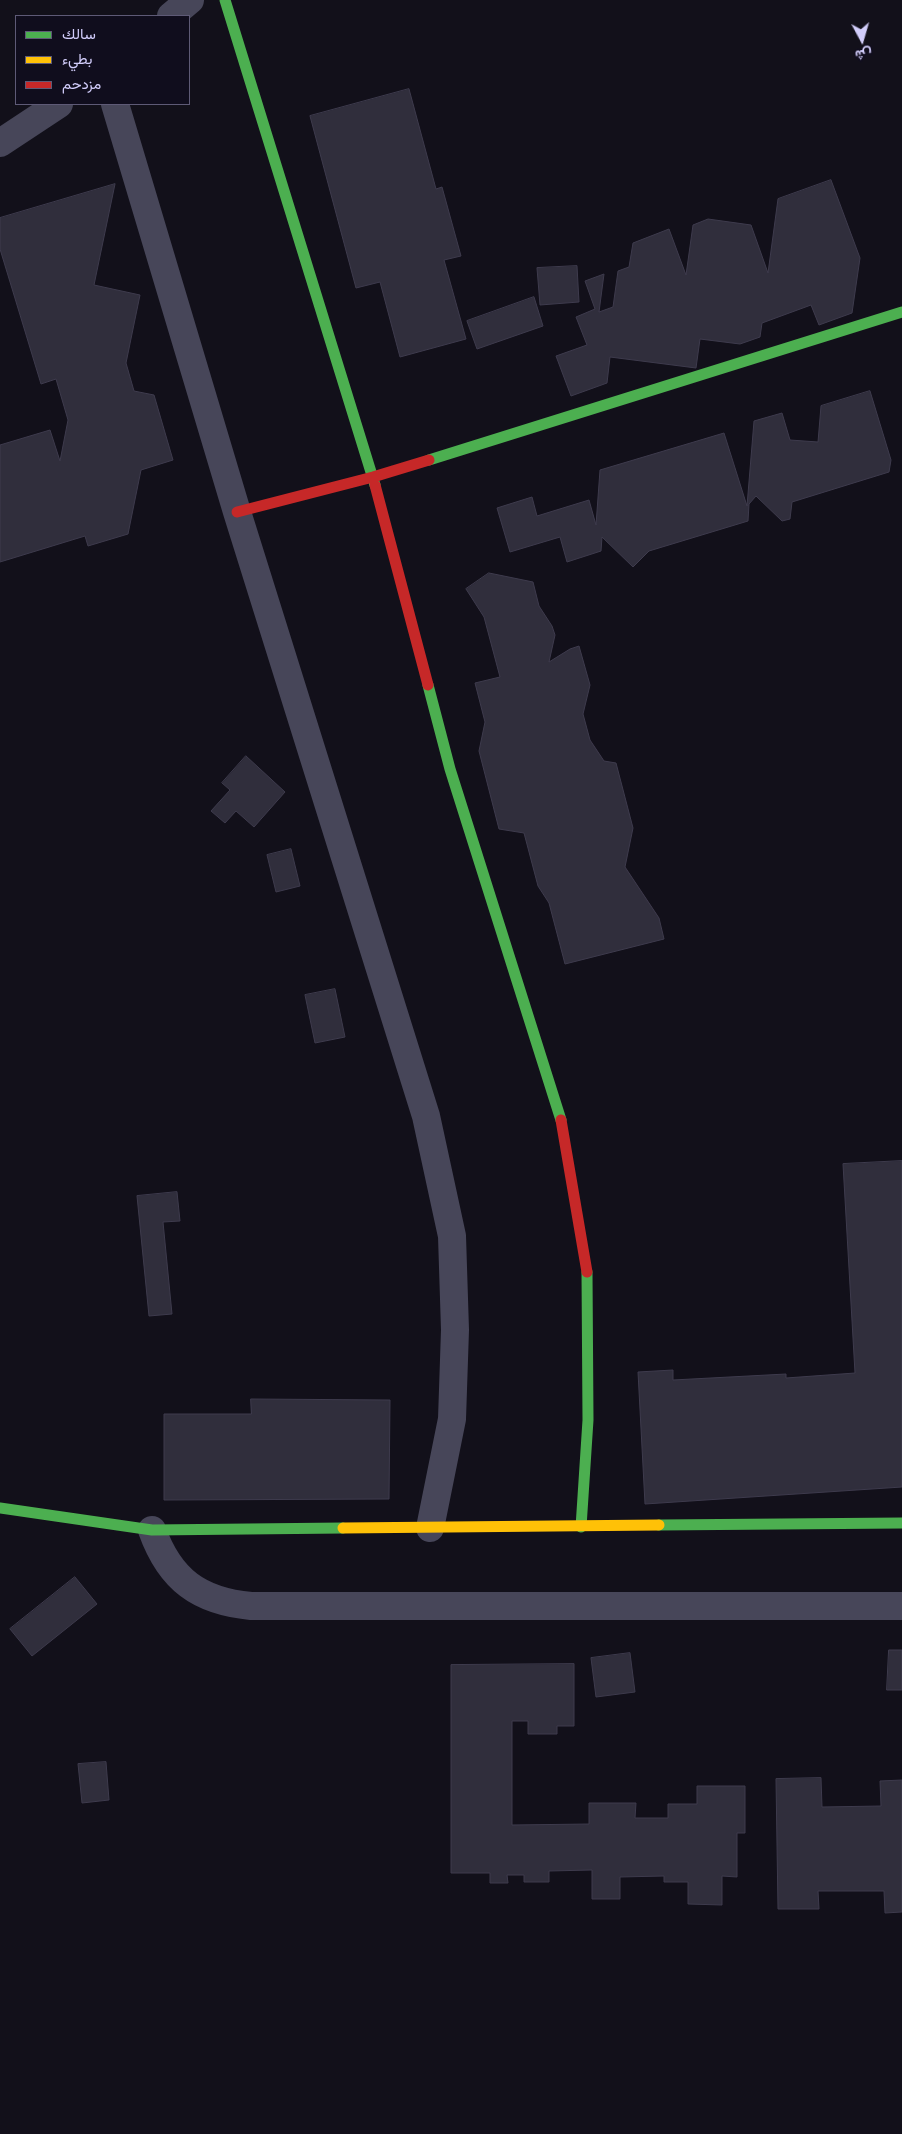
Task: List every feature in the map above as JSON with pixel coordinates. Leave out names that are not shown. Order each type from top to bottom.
[{"type":"street","points":[[172,15],[190,0]]},
{"type":"street","points":[[225,0],[373,476],[450,769],[564,1129],[588,1281],[588,1420],[581,1526]]},
{"type":"street","points":[[0,143],[57,105]]},
{"type":"street","points":[[115,105],[237,512],[426,1116],[452,1236],[455,1330],[452,1419],[430,1528]]},
{"type":"street","points":[[237,512],[373,476],[902,312]]},
{"type":"street","points":[[0,1508],[152,1530],[902,1524]]},
{"type":"street","points":[[152,1530],[160,1551],[172,1570],[188,1586],[208,1597],[229,1604],[251,1606],[902,1606]]},
{"type":"building","points":[[409,89],[436,189],[442,187],[461,256],[444,260],[466,339],[400,357],[380,282],[356,288],[310,116]]},
{"type":"building","points":[[831,180],[860,258],[852,313],[819,325],[811,305],[762,323],[760,337],[740,344],[700,339],[696,368],[610,357],[607,383],[571,396],[556,356],[587,345],[576,317],[595,309],[585,281],[604,274],[599,312],[613,307],[618,271],[629,267],[633,243],[669,229],[686,275],[693,225],[708,219],[751,225],[768,273],[778,199]]},
{"type":"building","points":[[115,184],[94,285],[140,295],[126,363],[134,391],[154,395],[173,460],[141,470],[128,534],[88,546],[85,536],[0,562],[0,445],[50,430],[60,461],[68,420],[56,379],[41,384],[0,249],[0,218]]},
{"type":"building","points":[[577,266],[579,302],[540,305],[537,268]]},
{"type":"building","points":[[534,297],[543,326],[477,349],[467,321]]},
{"type":"building","points":[[870,391],[891,460],[889,472],[792,502],[790,519],[782,521],[756,496],[749,504],[748,521],[649,551],[633,567],[602,537],[601,551],[567,562],[560,537],[510,552],[497,508],[532,497],[537,516],[589,500],[596,525],[600,470],[724,433],[747,506],[754,421],[782,413],[790,440],[818,442],[821,406]]},
{"type":"building","points":[[489,573],[533,582],[539,606],[552,626],[555,635],[549,662],[570,649],[579,646],[590,685],[583,714],[590,740],[604,761],[616,763],[633,828],[625,867],[659,918],[664,939],[565,964],[549,903],[538,886],[524,833],[499,829],[479,751],[485,722],[475,683],[500,677],[484,617],[466,589]]},
{"type":"building","points":[[246,756],[285,792],[254,827],[236,811],[225,823],[211,811],[230,790],[222,783]]},
{"type":"building","points":[[291,849],[300,886],[276,892],[267,855]]},
{"type":"building","points":[[335,989],[345,1037],[315,1043],[305,995]]},
{"type":"building","points":[[902,1161],[902,1487],[645,1504],[638,1372],[673,1370],[673,1380],[786,1374],[786,1378],[855,1373],[843,1164]]},
{"type":"building","points":[[177,1192],[180,1221],[163,1222],[172,1314],[149,1316],[137,1196]]},
{"type":"building","points":[[251,1399],[390,1400],[389,1499],[164,1500],[164,1414],[251,1414]]},
{"type":"building","points":[[75,1577],[97,1604],[32,1656],[10,1629]]},
{"type":"building","points":[[889,1650],[902,1650],[902,1690],[887,1690]]},
{"type":"building","points":[[630,1653],[635,1692],[596,1697],[591,1658]]},
{"type":"building","points":[[574,1664],[574,1726],[557,1726],[557,1734],[528,1734],[528,1721],[512,1721],[512,1825],[589,1824],[589,1803],[636,1803],[635,1818],[668,1818],[668,1804],[697,1804],[697,1786],[745,1786],[745,1833],[737,1833],[737,1877],[722,1876],[722,1905],[688,1904],[688,1882],[664,1882],[664,1876],[620,1877],[620,1899],[592,1899],[592,1870],[549,1871],[549,1882],[524,1882],[524,1875],[507,1875],[508,1883],[490,1883],[490,1873],[451,1873],[451,1665]]},
{"type":"building","points":[[106,1762],[109,1800],[82,1803],[78,1764]]},
{"type":"building","points":[[821,1778],[822,1807],[881,1806],[880,1781],[902,1780],[902,1912],[885,1913],[884,1891],[818,1891],[819,1909],[778,1909],[776,1779]]},
{"type":"traffic: fast","points":[[225,0],[375,485]]},
{"type":"traffic: fast","points":[[429,460],[902,312]]},
{"type":"traffic: fast","points":[[428,685],[450,769],[561,1120]]},
{"type":"traffic: fast","points":[[581,1527],[588,1420],[587,1272]]},
{"type":"traffic: fast","points":[[0,1508],[152,1530],[343,1528]]},
{"type":"traffic: fast","points":[[659,1525],[902,1523]]},
{"type":"traffic: slow","points":[[343,1528],[659,1525]]},
{"type":"traffic: jam","points":[[237,512],[373,477],[429,460]]},
{"type":"traffic: jam","points":[[375,485],[428,685]]},
{"type":"traffic: jam","points":[[561,1120],[587,1272]]}]
